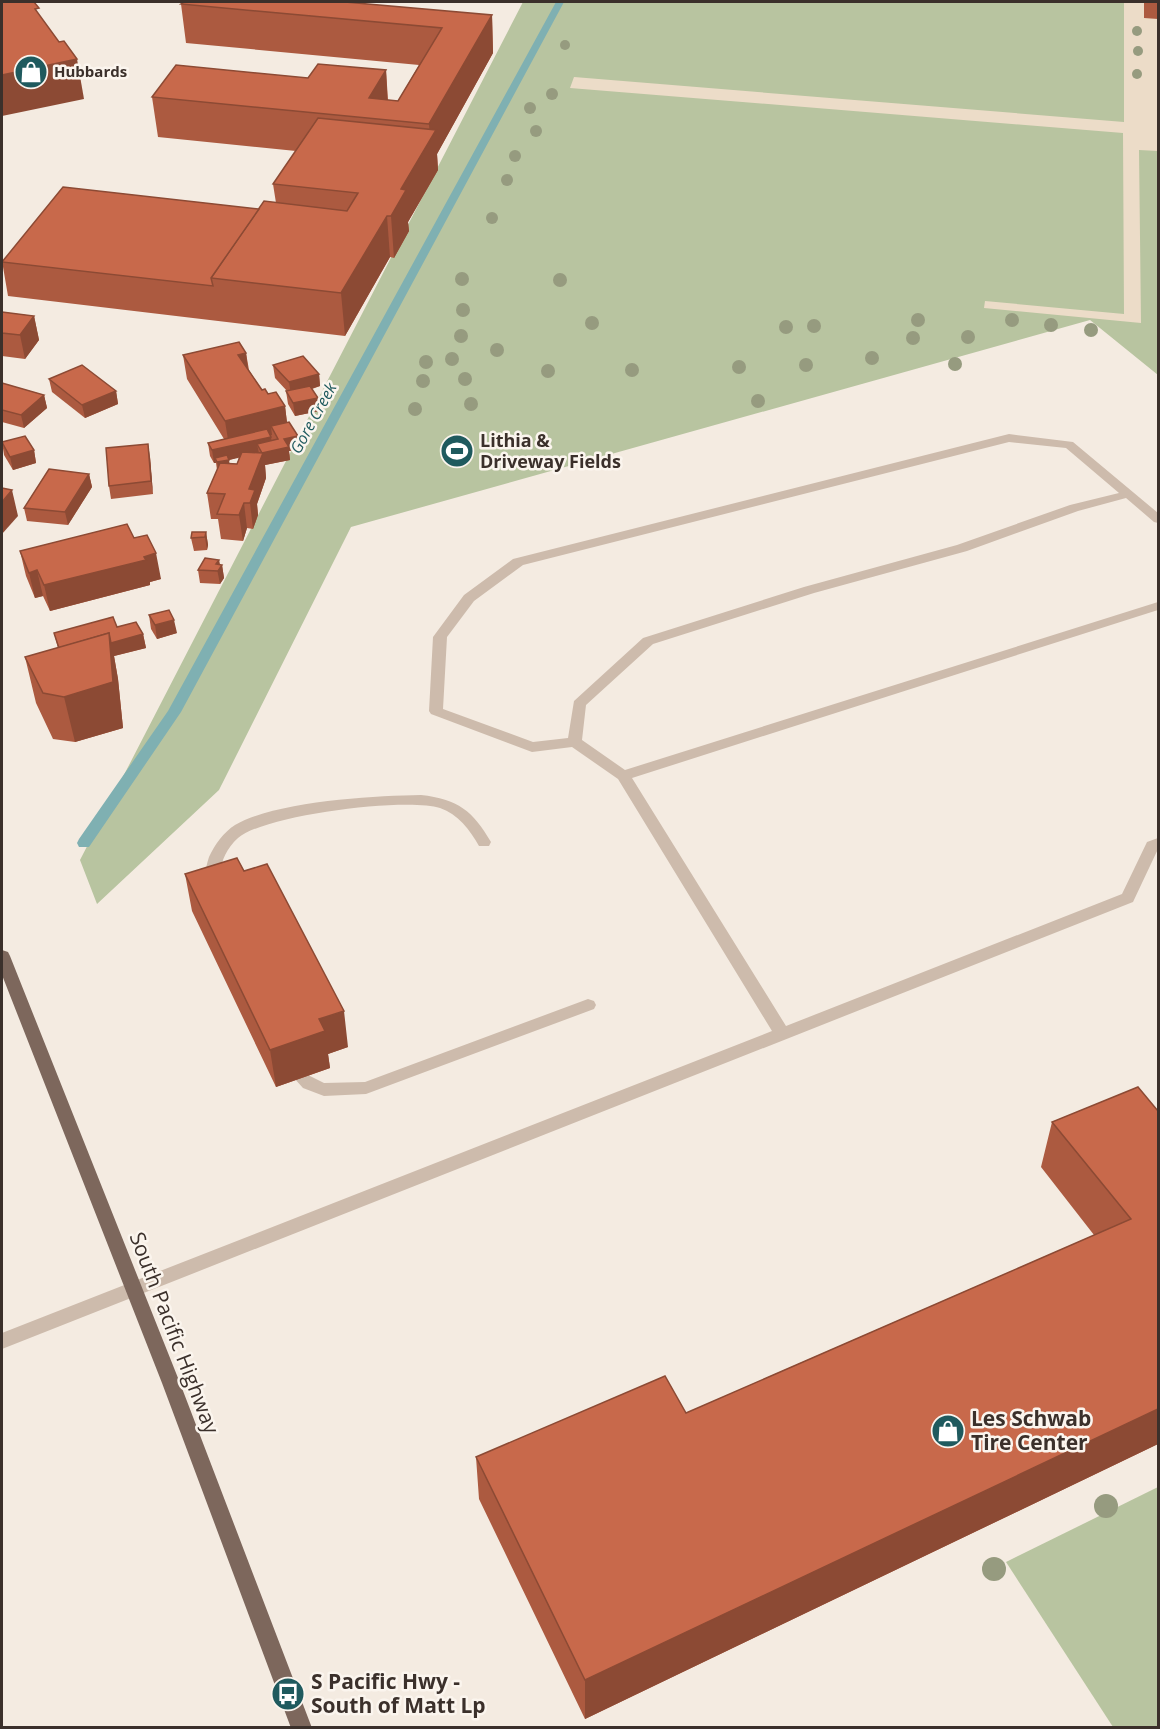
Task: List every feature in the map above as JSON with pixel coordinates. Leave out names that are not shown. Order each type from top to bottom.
[{"type":"main road","name":"South Pacific Highway","points":[[2,956],[134,1290],[302,1728]]},
{"type":"lane","points":[[782,1034],[623,776],[575,742],[532,747],[436,711],[440,637],[469,598],[518,562],[1009,438],[1069,445],[1158,519]]},
{"type":"lane","points":[[575,742],[579,704],[648,641],[809,590],[962,548],[1074,508],[1128,494]]},
{"type":"lane","points":[[623,776],[1158,606]]},
{"type":"lane","points":[[215,896],[212,880],[216,859],[223,844],[240,829],[262,818],[341,806],[414,801],[438,802],[461,811],[484,842]]},
{"type":"lane","points":[[2,1341],[1128,898],[1152,846],[1158,843]]},
{"type":"lane","points":[[302,1077],[311,1087],[336,1091],[366,1088],[588,1005]]},
{"type":"green space","name":"Lithia & Driveway Fields","points":[[523,2],[1158,2],[1158,375],[1090,320],[351,527],[219,790],[97,904],[80,860]]},
{"type":"green space","points":[[1158,1487],[1158,1727],[1113,1727],[1006,1562]]},
{"type":"shaded area","points":[[1124,2],[1144,2],[1158,19],[1158,151],[1139,150],[1141,323],[984,308],[985,301],[1124,314],[1123,133],[570,88],[574,77],[1124,122]]},
{"type":"building","points":[[2,2],[34,2],[39,8],[35,9],[59,42],[64,41],[77,59],[2,75]]},
{"type":"building","points":[[184,2],[345,2],[492,15],[429,124],[152,97],[176,65],[308,78],[318,64],[386,70],[369,98],[398,101],[442,28],[181,4]]},
{"type":"building","points":[[318,118],[436,130],[401,189],[406,190],[391,216],[387,216],[341,293],[211,278],[264,201],[347,211],[358,193],[273,184]]},
{"type":"building","points":[[63,187],[259,209],[211,278],[213,286],[2,262]]},
{"type":"building","points":[[2,312],[34,316],[20,335],[2,333]]},
{"type":"building","points":[[239,342],[246,353],[238,355],[262,390],[265,389],[268,394],[276,392],[285,406],[225,421],[183,355]]},
{"type":"building","points":[[303,356],[319,374],[289,382],[273,365]]},
{"type":"building","points":[[82,365],[116,391],[82,405],[49,379]]},
{"type":"building","points":[[2,383],[44,395],[21,415],[2,410]]},
{"type":"building","points":[[310,386],[318,398],[293,403],[286,391]]},
{"type":"building","points":[[289,422],[298,436],[284,439],[289,447],[262,453],[257,444],[278,439],[271,426]]},
{"type":"building","points":[[267,429],[271,437],[212,450],[208,443]]},
{"type":"building","points":[[25,436],[34,450],[10,457],[2,442]]},
{"type":"building","points":[[148,444],[151,481],[109,486],[106,448]]},
{"type":"building","points":[[242,452],[263,453],[249,489],[255,490],[250,503],[244,503],[239,515],[217,514],[225,494],[207,493],[220,463],[237,464]]},
{"type":"building","points":[[227,455],[229,460],[217,462],[215,458]]},
{"type":"building","points":[[49,469],[89,474],[65,512],[24,508]]},
{"type":"building","points":[[2,488],[12,490],[2,502]]},
{"type":"building","points":[[127,524],[134,538],[147,535],[156,553],[144,557],[146,560],[44,585],[37,570],[29,573],[20,551]]},
{"type":"building","points":[[192,532],[206,532],[205,537],[191,538]]},
{"type":"building","points":[[205,558],[219,560],[216,564],[222,565],[218,571],[198,570]]},
{"type":"building","points":[[169,610],[174,620],[155,625],[149,615]]},
{"type":"building","points":[[113,617],[117,627],[136,622],[143,634],[111,643],[109,633],[59,648],[54,633]]},
{"type":"building","points":[[109,633],[113,682],[64,697],[43,693],[25,657]]},
{"type":"building","points":[[237,858],[244,871],[267,864],[344,1011],[319,1019],[325,1031],[270,1050],[185,874]]},
{"type":"building","name":"Les Schwab Tire Center","points":[[1138,1087],[1158,1111],[1158,1409],[585,1680],[476,1457],[665,1376],[686,1413],[1131,1219],[1052,1122]]},
{"type":"waterway","name":"Gore Creek","points":[[84,843],[174,712],[560,2]]},
{"type":"place","name":"Hubbards","points":[[31,72]]},
{"type":"place","name":"Lithia & Driveway Fields","points":[[457,451]]},
{"type":"place","name":"Les Schwab Tire Center","points":[[948,1431]]},
{"type":"place","name":"S Pacific Hwy - South of Matt Lp","points":[[288,1694]]}]
